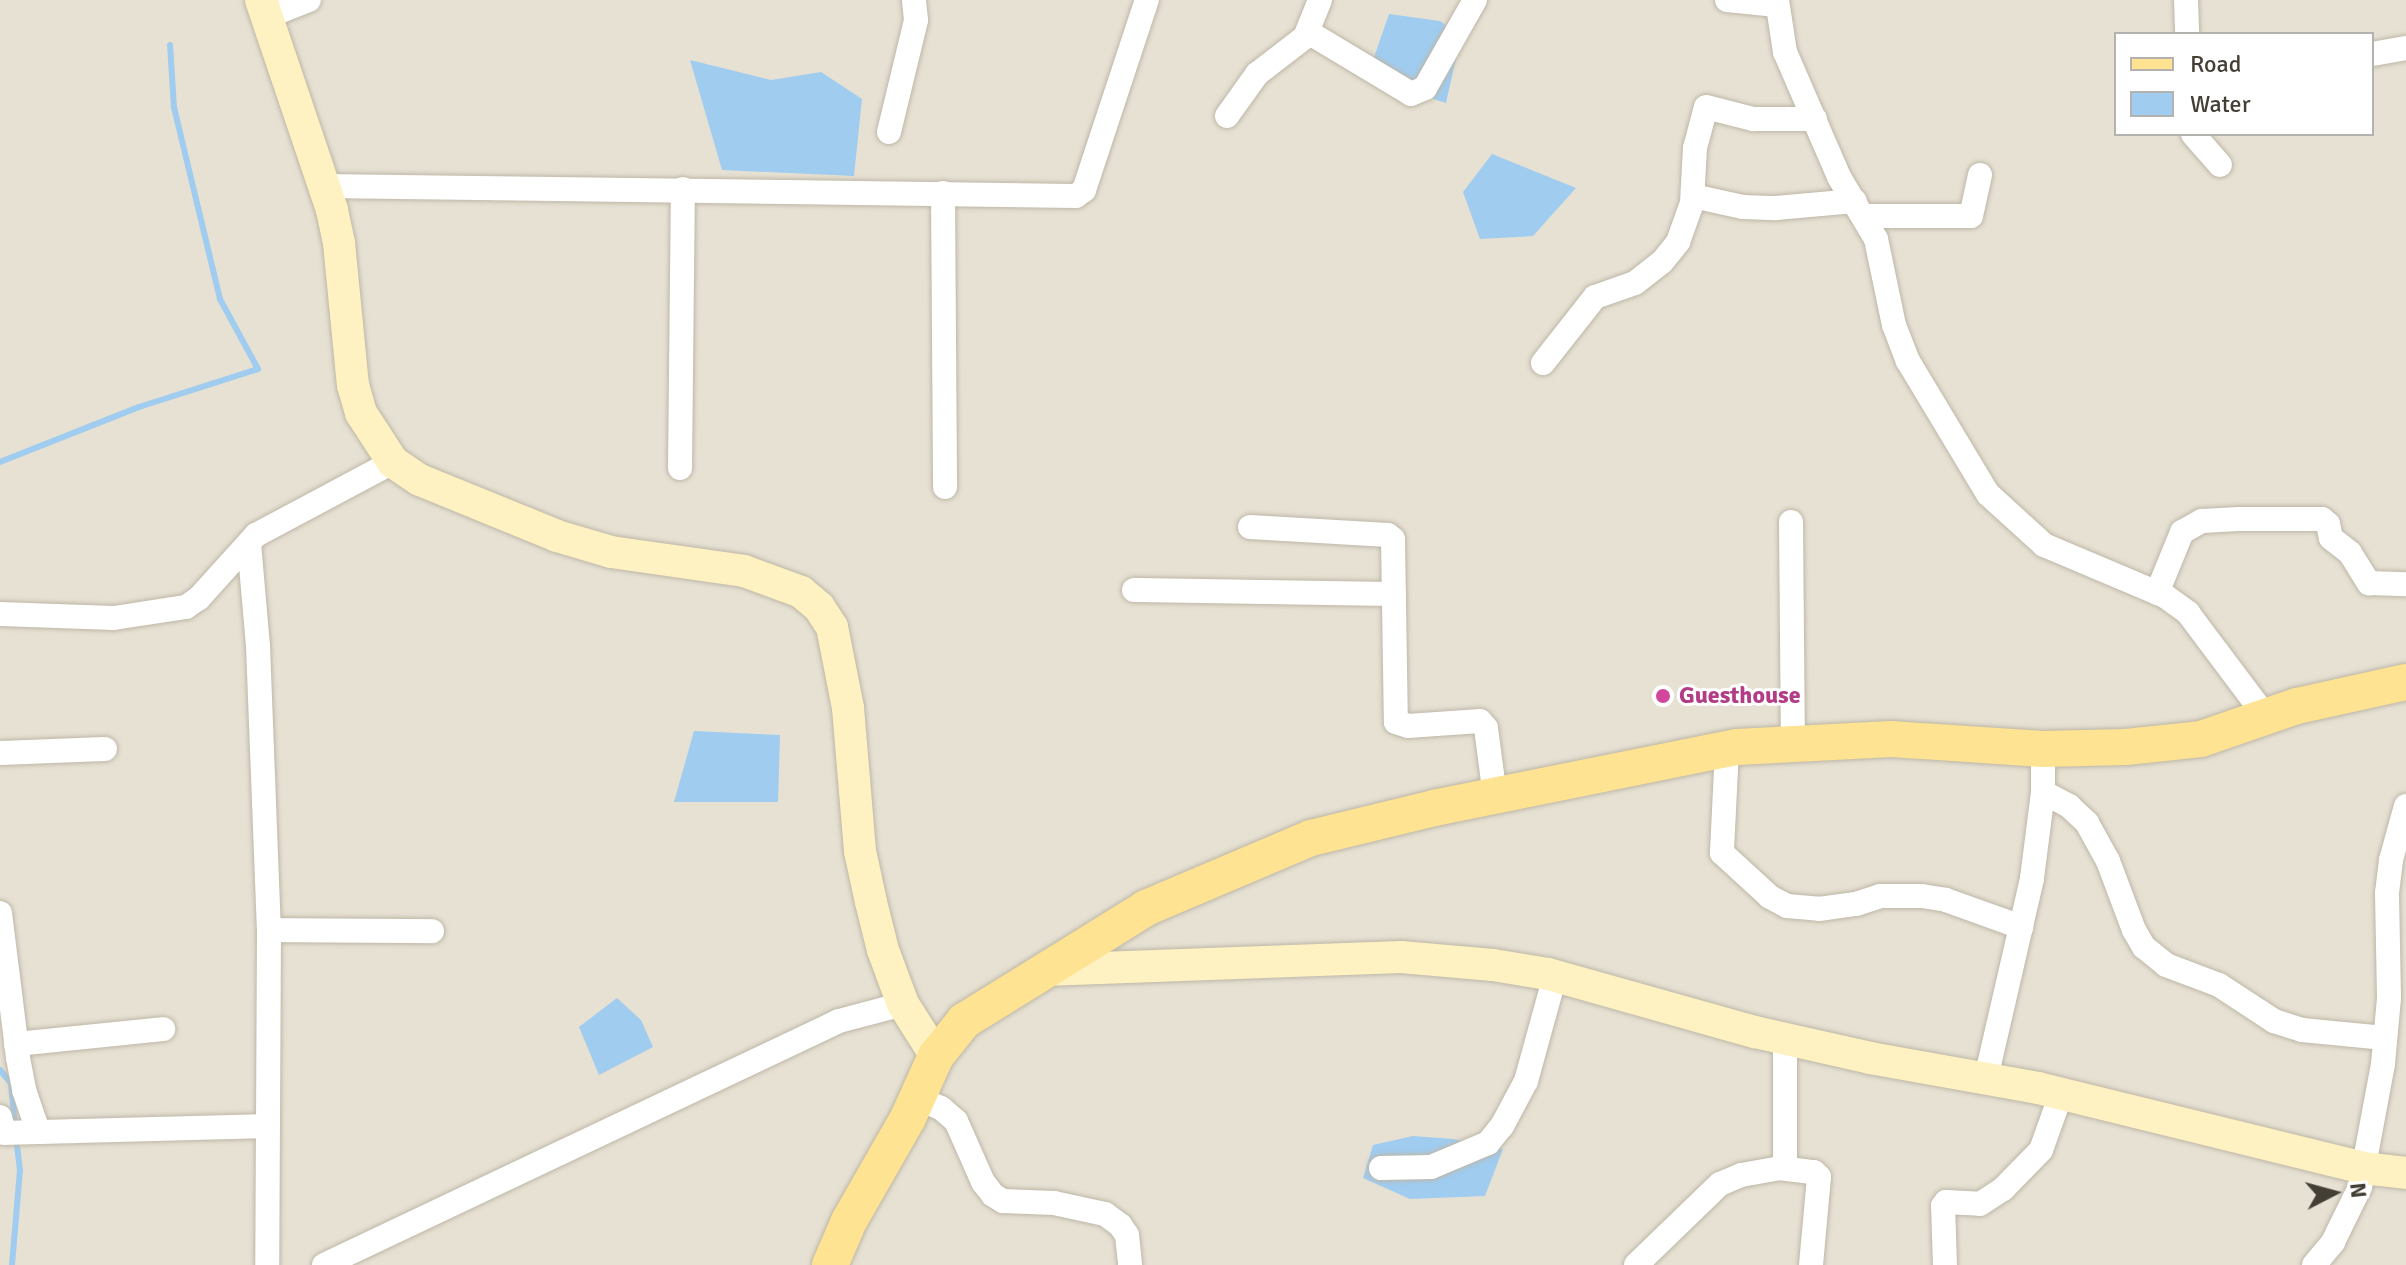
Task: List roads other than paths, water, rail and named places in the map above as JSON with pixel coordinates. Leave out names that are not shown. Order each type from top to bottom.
[{"type":"main road","points":[[264,9],[324,186],[339,243],[353,385],[361,413],[393,462],[420,480],[557,536],[611,552],[744,571],[801,592],[819,607],[832,627],[842,668],[860,851],[871,902],[883,950],[903,1004],[936,1056]]},
{"type":"main road","points":[[830,1265],[849,1221],[917,1098],[936,1056],[964,1021],[1146,908],[1311,838],[1495,796],[1727,749],[1891,739],[2043,749],[2126,747],[2201,739],[2297,706],[2406,682]]},
{"type":"main road","points":[[1045,970],[1401,957],[1493,965],[1555,976],[1785,1039],[2061,1094],[2363,1168],[2406,1173]]},
{"type":"street","points":[[264,9],[309,0]]},
{"type":"street","points":[[889,132],[916,20],[914,0]]},
{"type":"street","points":[[324,186],[1076,196],[1084,190],[1147,0]]},
{"type":"street","points":[[1227,116],[1257,74],[1308,32],[1320,0]]},
{"type":"street","points":[[1308,32],[1411,94],[1425,88],[1475,0]]},
{"type":"street","points":[[1727,0],[1777,3],[1785,52],[1839,177],[1860,209],[1880,253],[1894,325],[1917,376],[1988,494],[2014,521],[2044,545],[2157,593],[2188,613],[2266,717]]},
{"type":"street","points":[[2186,0],[2187,32]]},
{"type":"street","points":[[2374,54],[2406,48]]},
{"type":"street","points":[[1543,363],[1595,297],[1635,283],[1662,262],[1678,242],[1693,196],[1695,148],[1706,107],[1753,119],[1815,119]]},
{"type":"street","points":[[2195,136],[2220,165]]},
{"type":"street","points":[[1693,196],[1743,207],[1860,209],[1971,216],[1980,175]]},
{"type":"street","points":[[680,468],[683,189]]},
{"type":"street","points":[[943,193],[945,487]]},
{"type":"street","points":[[0,614],[114,618],[186,607],[199,598],[249,543],[279,520],[393,462]]},
{"type":"street","points":[[2157,593],[2182,532],[2202,521],[2239,519],[2322,519],[2328,524],[2331,538],[2350,553],[2369,583],[2406,584]]},
{"type":"street","points":[[1791,522],[1793,744]]},
{"type":"street","points":[[1250,527],[1388,535],[1394,546],[1396,722],[1408,726],[1480,721],[1486,728],[1495,796]]},
{"type":"street","points":[[249,543],[258,646],[269,930],[267,1265]]},
{"type":"street","points":[[1134,590],[1394,594]]},
{"type":"street","points":[[0,753],[105,749]]},
{"type":"street","points":[[1727,749],[1722,853],[1770,897],[1787,906],[1819,909],[1880,896],[1922,896],[1946,900],[2021,927]]},
{"type":"street","points":[[1986,1078],[2021,927],[2043,792],[2043,749]]},
{"type":"street","points":[[2043,792],[2069,806],[2087,823],[2108,861],[2134,930],[2144,947],[2166,965],[2219,985],[2274,1021],[2302,1030],[2385,1038]]},
{"type":"street","points":[[2314,1265],[2333,1242],[2353,1205],[2363,1168],[2398,960],[2387,893],[2391,860],[2406,806]]},
{"type":"street","points":[[0,913],[24,1090],[14,1132],[267,1126]]},
{"type":"street","points":[[269,930],[432,931]]},
{"type":"street","points":[[1381,1168],[1431,1167],[1488,1143],[1502,1126],[1526,1081],[1555,976]]},
{"type":"street","points":[[324,1265],[839,1021],[903,1004]]},
{"type":"street","points":[[16,1044],[163,1029]]},
{"type":"street","points":[[1779,1168],[1785,1163],[1786,1153],[1785,1039]]},
{"type":"street","points":[[1945,1265],[1943,1206],[1946,1202],[1980,1204],[2003,1189],[2041,1150],[2061,1094]]},
{"type":"street","points":[[917,1098],[941,1108],[956,1121],[983,1182],[993,1195],[1003,1201],[1054,1203],[1105,1214],[1120,1225],[1127,1235],[1130,1265]]},
{"type":"street","points":[[1636,1265],[1720,1184],[1741,1175],[1779,1168],[1814,1172],[1819,1177],[1811,1265]]},
{"type":"water","points":[[1389,14],[1440,21],[1461,36],[1446,103],[1405,90],[1372,63]]},
{"type":"water","points":[[690,60],[771,80],[821,72],[862,99],[854,176],[722,170]]},
{"type":"water","points":[[1492,154],[1576,188],[1533,236],[1480,239],[1463,192]]},
{"type":"water","points":[[694,731],[780,735],[778,802],[674,802]]},
{"type":"water","points":[[617,998],[641,1020],[653,1047],[599,1075],[579,1027]]},
{"type":"water","points":[[1413,1136],[1453,1139],[1503,1149],[1485,1196],[1410,1199],[1363,1178],[1373,1145]]},
{"type":"waterway","points":[[0,462],[139,407],[258,369],[220,299],[174,108],[170,45]]},
{"type":"waterway","points":[[0,1070],[11,1083],[15,1126]]},
{"type":"waterway","points":[[12,1265],[20,1170],[16,1138]]},
{"type":"place","name":"Guesthouse","points":[[1663,696]]}]
